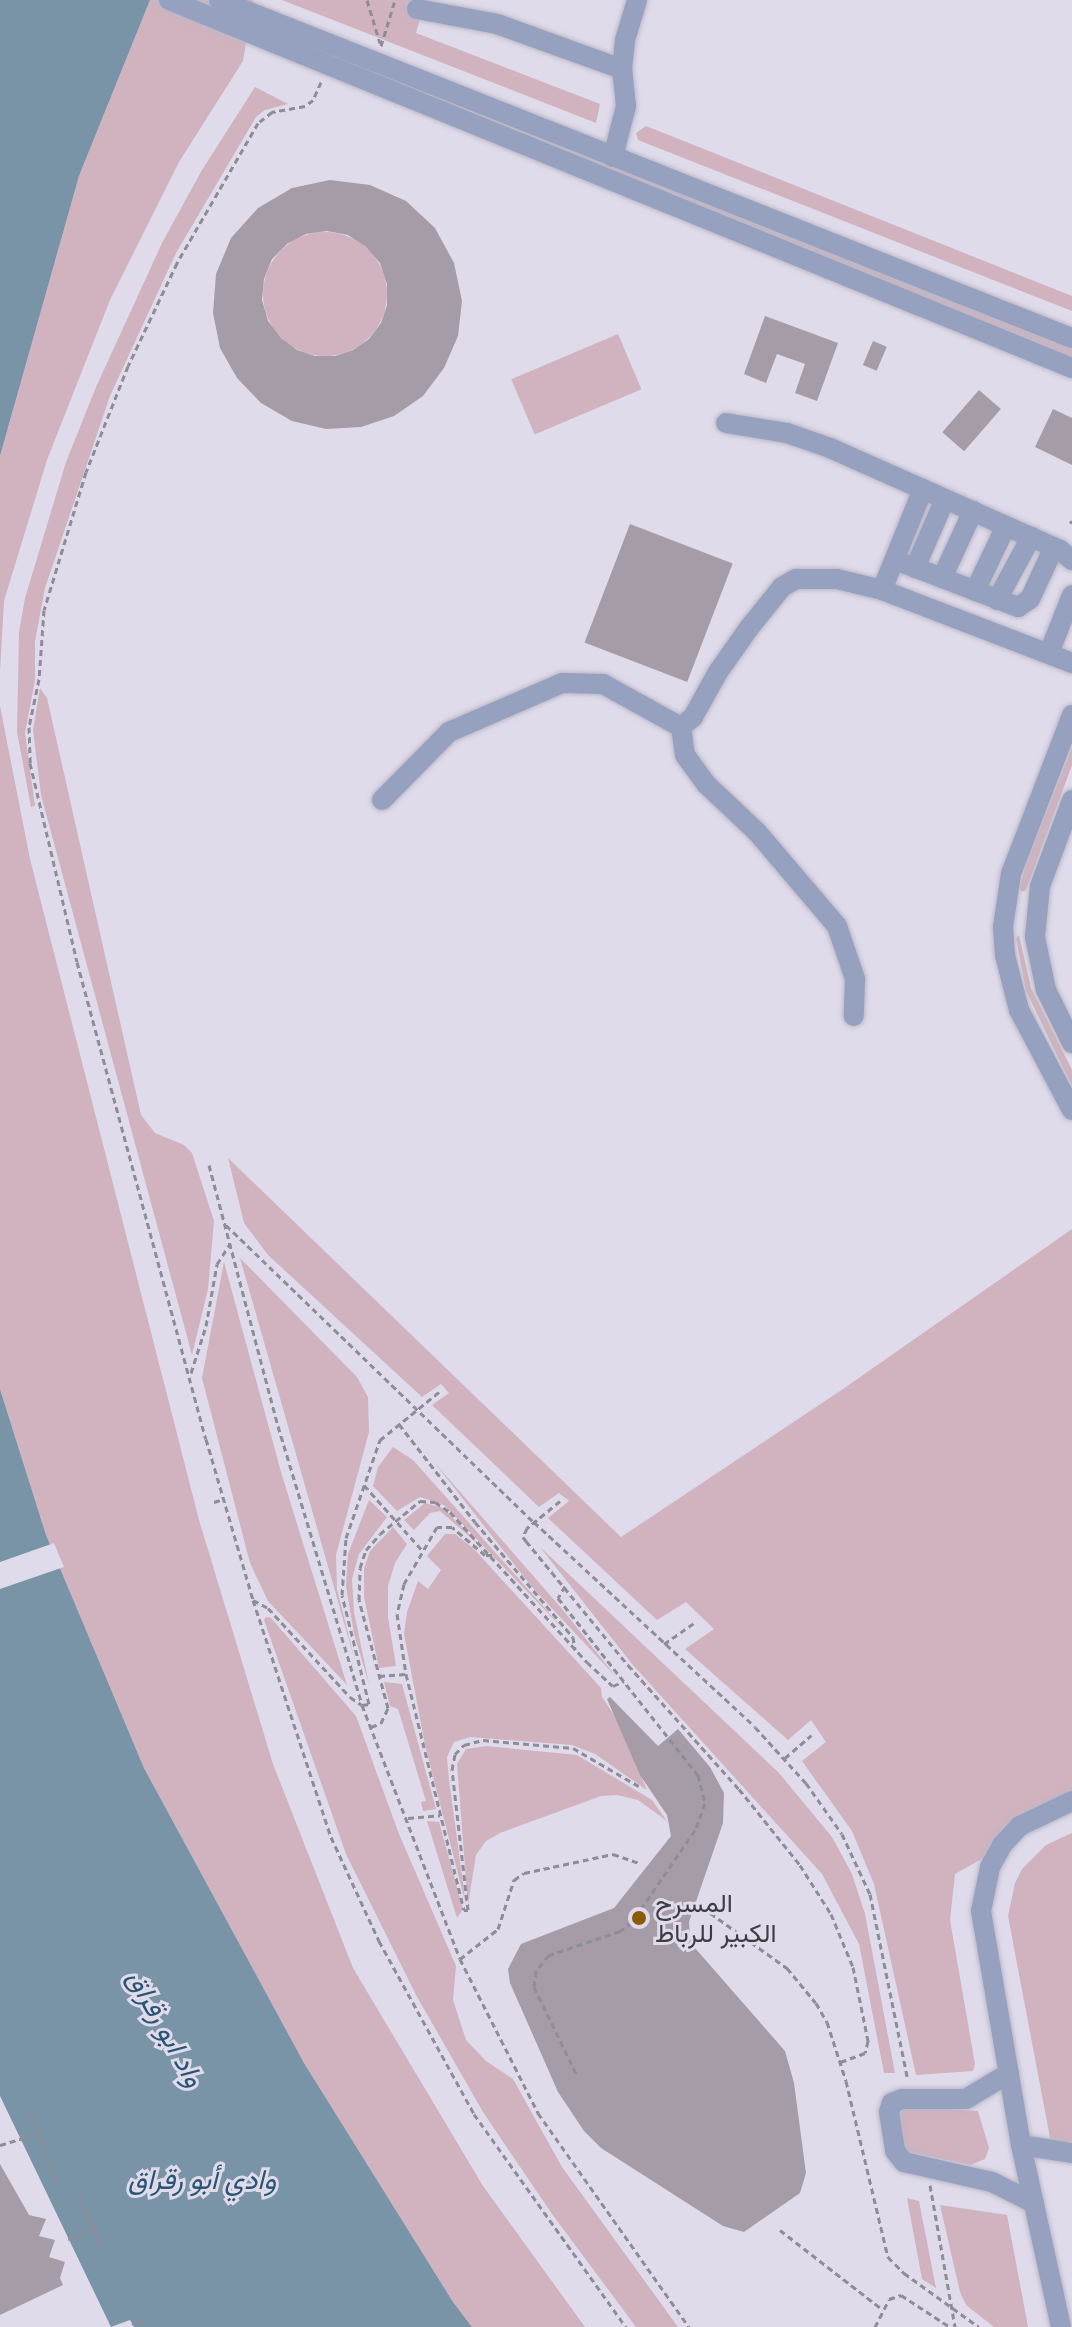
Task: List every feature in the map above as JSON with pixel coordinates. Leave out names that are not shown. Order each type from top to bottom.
[{"type":"street","points":[[169,0],[613,157],[1072,338]]},
{"type":"street","points":[[219,0],[297,44],[1072,368]]},
{"type":"street","points":[[613,157],[626,106],[622,69],[625,40],[637,0]]},
{"type":"street","points":[[417,9],[497,24],[622,69]]},
{"type":"street","points":[[726,423],[809,440],[1054,547],[1072,560]]},
{"type":"street","points":[[882,590],[923,489]]},
{"type":"street","points":[[915,568],[945,499]]},
{"type":"street","points":[[942,578],[973,511]]},
{"type":"street","points":[[975,591],[1006,526]]},
{"type":"street","points":[[997,600],[1031,537]]},
{"type":"street","points":[[895,560],[1014,607],[1027,604],[1054,547]]},
{"type":"street","points":[[681,727],[693,717],[718,672],[782,587],[796,579],[813,576],[882,590],[1072,663]]},
{"type":"street","points":[[1049,653],[1072,595]]},
{"type":"street","points":[[382,800],[449,732],[562,683],[603,684],[681,727]]},
{"type":"street","points":[[1072,715],[1015,862],[1005,909],[1005,955],[1010,983],[1019,1010],[1072,1110]]},
{"type":"street","points":[[681,727],[685,755],[706,784],[757,832],[837,926],[855,979],[854,1016]]},
{"type":"street","points":[[1072,800],[1044,874],[1036,910],[1038,964],[1046,990],[1072,1043]]},
{"type":"street","points":[[1005,909],[1036,910]]},
{"type":"street","points":[[1061,2327],[1021,2145],[984,1931],[982,1891],[1002,1845],[1020,1826],[1072,1801]]},
{"type":"street","points":[[1009,2073],[966,2099],[897,2100],[889,2107],[895,2151],[904,2162],[1000,2184],[1034,2203]]},
{"type":"street","points":[[1021,2145],[1072,2153]]},
{"type":"path","points":[[367,0],[381,46],[395,0]]},
{"type":"path","points":[[321,82],[313,100],[305,106],[272,112],[261,118],[201,218],[145,327],[101,432],[50,589],[29,727],[30,763],[54,869],[223,1499],[331,1837],[379,1941],[474,2114],[626,2327]]},
{"type":"path","points":[[209,1165],[289,1465],[362,1705],[460,1959],[538,2113],[689,2327]]},
{"type":"path","points":[[225,1224],[534,1522],[785,1758],[842,1834],[870,1894],[913,2099]]},
{"type":"path","points":[[190,1375],[206,1326],[217,1264],[230,1244]]},
{"type":"path","points":[[362,1705],[370,1700],[346,1614],[341,1576],[346,1538],[380,1440],[440,1391]]},
{"type":"path","points":[[399,1424],[475,1522],[573,1637],[575,1650]]},
{"type":"path","points":[[364,1485],[422,1550]]},
{"type":"path","points":[[214,1502],[223,1499]]},
{"type":"path","points":[[560,1501],[534,1522],[523,1537],[628,1665],[739,1789],[817,1889],[853,1967],[868,2041],[865,2053],[840,2062]]},
{"type":"path","points":[[370,1727],[381,1723],[388,1708],[359,1600],[360,1568],[366,1550],[415,1503],[435,1502],[450,1512],[575,1650],[613,1686],[624,1681]]},
{"type":"path","points":[[492,1555],[485,1555],[447,1526],[433,1531],[399,1599],[398,1631],[406,1674],[464,1910],[468,1910],[452,1770],[455,1754],[464,1745],[483,1740],[573,1748],[642,1788]]},
{"type":"path","points":[[565,1586],[558,1598],[698,1775],[705,1803],[695,1830],[632,1922],[620,1931],[549,1955],[536,1971],[534,1987],[577,2075]]},
{"type":"path","points":[[253,1600],[268,1608],[350,1697],[362,1705]]},
{"type":"path","points":[[664,1644],[696,1622]]},
{"type":"path","points":[[379,1676],[406,1674]]},
{"type":"path","points":[[785,1758],[811,1735]]},
{"type":"path","points":[[406,1818],[440,1815]]},
{"type":"path","points":[[460,1959],[498,1929],[514,1880],[524,1873],[613,1854],[639,1863]]},
{"type":"path","points":[[702,1907],[770,1954],[803,1984],[827,2022],[840,2062],[888,2257],[904,2273],[979,2327]]},
{"type":"path","points":[[30,2110],[56,2180]]},
{"type":"path","points":[[0,2145],[39,2133]]},
{"type":"path","points":[[927,2168],[952,2306],[952,2327]]},
{"type":"path","points":[[79,2196],[104,2250]]},
{"type":"path","points":[[68,2239],[94,2229]]},
{"type":"path","points":[[780,2230],[883,2310]]},
{"type":"path","points":[[875,2327],[889,2299],[903,2295],[952,2327]]},
{"type":"path","points":[[132,2324],[141,2320],[145,2327]]},
{"type":"shaded area","points":[[150,0],[253,0],[243,61],[179,162],[110,300],[47,460],[4,601],[0,672],[0,456],[79,176]]},
{"type":"shaded area","points":[[282,0],[425,0],[416,33],[600,104],[596,123]]},
{"type":"shaded area","points":[[328,55],[1072,349],[1072,357],[751,228]]},
{"type":"shaded area","points":[[255,87],[288,104],[265,110],[256,117],[176,253],[110,396],[45,588],[35,641],[35,680],[25,733],[35,806],[31,807],[17,732],[19,632],[25,598],[66,462],[96,387],[163,241],[202,170]]},
{"type":"shaded area","points":[[646,126],[1072,296],[1072,311],[638,140],[636,133]]},
{"type":"shaded area","points":[[325,232],[349,236],[369,250],[383,270],[387,294],[383,318],[369,338],[349,352],[325,356],[301,352],[281,338],[267,318],[263,294],[267,270],[281,250],[301,236]]},
{"type":"shaded area","points":[[618,334],[641,389],[535,435],[511,379]]},
{"type":"shaded area","points":[[40,688],[47,698],[141,1115],[155,1133],[184,1145],[192,1153],[214,1221],[208,1289],[192,1355],[41,795],[33,730]]},
{"type":"shaded area","points":[[0,706],[30,859],[199,1520],[273,1764],[353,1968],[483,2186],[585,2327],[472,2327],[453,2302],[304,2063],[144,1768],[46,1535],[0,1389]]},
{"type":"shaded area","points":[[1072,747],[1072,765],[1026,890],[1022,892],[1019,888],[1027,862]]},
{"type":"shaded area","points":[[1019,935],[1031,988],[1072,1070],[1072,1086],[1026,991],[1016,938]]},
{"type":"shaded area","points":[[228,1158],[621,1537],[843,1389],[1072,1229],[1072,1808],[955,1874],[950,1920],[975,2064],[973,2071],[916,2075],[874,1884],[852,1831],[802,1761],[826,1742],[811,1720],[788,1740],[685,1649],[714,1629],[686,1602],[657,1620],[548,1518],[569,1501],[559,1493],[539,1507],[432,1405],[449,1393],[441,1384],[422,1397],[268,1255],[244,1223]]},
{"type":"shaded area","points":[[240,1258],[357,1377],[368,1397],[369,1432],[336,1555],[337,1589],[355,1661]]},
{"type":"shaded area","points":[[224,1262],[281,1472],[347,1685],[268,1601],[250,1563],[202,1378]]},
{"type":"shaded area","points":[[393,1447],[413,1460],[566,1632],[444,1505],[420,1497],[397,1511],[373,1486],[378,1467]]},
{"type":"shaded area","points":[[434,1462],[563,1610],[617,1678],[532,1587]]},
{"type":"shaded area","points":[[369,1500],[387,1517],[359,1554],[352,1579],[354,1612],[369,1684],[354,1634],[346,1586],[348,1554]]},
{"type":"shaded area","points":[[425,1503],[443,1508],[486,1551],[440,1511],[430,1513],[414,1530],[404,1520]]},
{"type":"shaded area","points":[[393,1527],[407,1544],[395,1563],[388,1586],[388,1617],[396,1666],[379,1668],[364,1597],[364,1569],[370,1551]]},
{"type":"shaded area","points":[[445,1534],[455,1534],[473,1548],[601,1688],[602,1697],[618,1721],[647,1790],[595,1754],[572,1745],[470,1737],[454,1742],[447,1757],[466,1905],[425,1745],[404,1634],[407,1612],[418,1581],[428,1589],[441,1570],[427,1556]]},
{"type":"shaded area","points":[[540,1547],[779,1773],[832,1837],[852,1874],[865,1914],[895,2073],[884,2073],[859,1944],[822,1874],[632,1664]]},
{"type":"shaded area","points":[[271,1618],[356,1716],[399,1834],[456,1966],[453,2000],[466,2040],[486,2061],[513,2079],[562,2167],[678,2327],[636,2327],[552,2214],[483,2112],[416,1995],[346,1854],[264,1620]]},
{"type":"shaded area","points":[[384,1682],[402,1684],[436,1809],[423,1811],[421,1802],[426,1801],[398,1709],[390,1706]]},
{"type":"shaded area","points":[[486,1746],[577,1755],[652,1800],[667,1821],[638,1800],[617,1795],[601,1796],[500,1833],[486,1841],[476,1855],[468,1905],[457,1764],[466,1749]]},
{"type":"shaded area","points":[[427,1821],[439,1822],[463,1909],[457,1918]]},
{"type":"shaded area","points":[[1072,1833],[1072,2147],[1051,2143],[1008,1916],[1015,1883],[1022,1869],[1046,1845]]},
{"type":"shaded area","points":[[902,2106],[978,2111],[989,2148],[985,2159],[970,2165],[909,2152],[904,2146],[898,2109]]},
{"type":"shaded area","points":[[907,2198],[919,2201],[936,2288],[922,2279]]},
{"type":"shaded area","points":[[940,2205],[1007,2215],[1028,2327],[994,2327],[966,2305],[960,2292]]},
{"type":"water","points":[[0,0],[150,0],[79,176],[0,456]]},
{"type":"water","name":"وادي أبو رقراق","points":[[0,1389],[46,1535],[144,1768],[304,2063],[453,2302],[472,2327],[134,2327],[130,2320],[111,2327],[0,2096]]},
{"type":"pier","points":[[54,1543],[64,1567],[0,1589],[0,1562]]},
{"type":"building","points":[[330,180],[370,185],[406,201],[435,228],[454,263],[462,301],[458,336],[444,368],[423,396],[394,416],[361,427],[326,429],[292,421],[261,403],[237,378],[220,348],[213,313],[216,274],[231,238],[258,208],[292,188]],"holes":[[[327,231],[348,235],[366,247],[380,263],[387,284],[387,305],[381,323],[369,339],[353,350],[335,356],[315,356],[297,350],[281,338],[268,321],[262,300],[264,279],[272,259],[287,244],[306,234]]]},
{"type":"building","points":[[765,316],[838,343],[817,401],[795,393],[805,364],[777,354],[766,383],[744,374]]},
{"type":"building","points":[[873,341],[887,347],[877,371],[863,365]]},
{"type":"building","points":[[979,390],[1001,409],[964,451],[942,432]]},
{"type":"building","points":[[1053,409],[1072,418],[1072,465],[1035,447]]},
{"type":"building","points":[[630,524],[733,563],[687,682],[584,643]]},
{"type":"building","name":"المسرح الكبير للرباط","points":[[610,1697],[658,1746],[678,1729],[710,1767],[724,1793],[723,1823],[689,1922],[690,1936],[695,1948],[785,2051],[794,2083],[806,2173],[800,2193],[744,2232],[723,2226],[601,2148],[584,2131],[558,2092],[510,1983],[508,1969],[521,1944],[614,1908],[671,1836],[667,1815],[640,1775],[607,1699]]},
{"type":"building","points":[[0,2164],[29,2215],[46,2219],[39,2236],[55,2240],[49,2257],[65,2262],[60,2278],[63,2285],[0,2315]]},
{"type":"place","name":"المسرح الكبير للرباط","points":[[639,1918]]},
{"type":"water label","name":"واد ابو رقراق","points":[[166,2028]]}]
